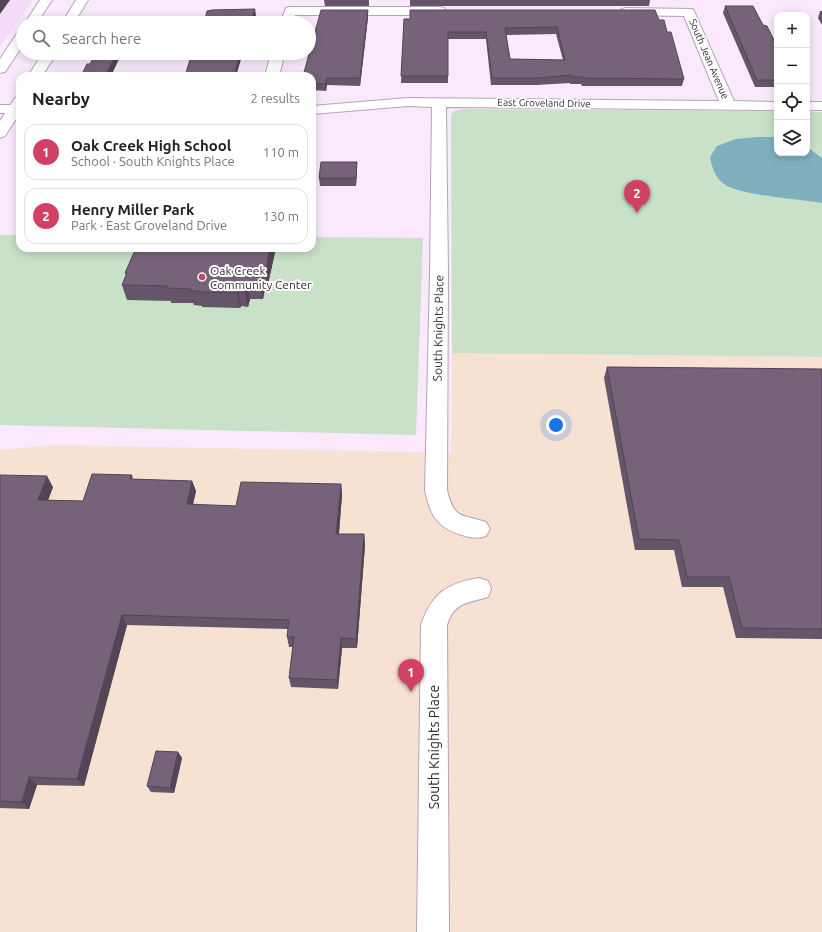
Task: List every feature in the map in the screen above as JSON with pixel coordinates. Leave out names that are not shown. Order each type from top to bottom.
[{"type":"street","points":[[36,16],[46,0]]},
{"type":"street","points":[[72,16],[82,0]]},
{"type":"street","points":[[315,16],[449,11]]},
{"type":"street","name":"South Jean Avenue","points":[[616,12],[689,12],[728,105]]},
{"type":"street","points":[[0,69],[16,45]]},
{"type":"street","points":[[38,72],[46,60]]},
{"type":"street","points":[[273,72],[276,60]]},
{"type":"street","name":"East Groveland Drive","points":[[316,110],[394,103],[439,102],[774,106]]},
{"type":"street","name":"South Knights Place","points":[[439,102],[439,274],[436,490],[439,508],[449,520],[463,527],[478,529]]},
{"type":"street","points":[[0,109],[16,106]]},
{"type":"street","points":[[810,106],[822,106]]},
{"type":"street","points":[[0,133],[16,109]]},
{"type":"street","name":"South Knights Place","points":[[433,932],[434,625],[438,611],[450,599],[464,590],[479,589]]},
{"type":"shaded area","points":[[0,0],[33,0],[22,16],[16,16],[16,24],[0,46]]},
{"type":"shaded area","points":[[452,353],[822,357],[822,932],[0,932],[0,450],[54,445],[451,453]]},
{"type":"green space","points":[[463,109],[774,111],[774,156],[810,156],[810,112],[822,112],[822,357],[452,353],[451,114],[454,111]]},
{"type":"green space","points":[[0,235],[16,235],[16,252],[316,252],[316,237],[423,238],[416,435],[0,425]]},
{"type":"water","points":[[774,137],[774,156],[810,156],[810,149],[822,158],[822,203],[757,194],[732,188],[721,182],[714,172],[710,157],[717,146],[736,139]]},
{"type":"building","points":[[725,6],[753,6],[763,25],[767,26],[774,40],[774,80],[757,80]]},
{"type":"building","points":[[255,9],[252,16],[206,16],[207,11]]},
{"type":"building","points":[[321,10],[368,10],[360,78],[327,78],[325,84],[316,83],[316,72],[304,72],[307,60],[316,60],[316,28]]},
{"type":"building","points":[[410,10],[655,10],[659,20],[664,20],[667,32],[671,32],[684,79],[583,78],[572,77],[571,75],[538,78],[492,78],[486,32],[448,32],[448,76],[401,76],[404,19],[410,19]],"holes":[[[557,27],[565,60],[510,59],[505,28]]]},
{"type":"building","points":[[92,60],[113,60],[107,72],[83,72],[87,64],[90,64]]},
{"type":"building","points":[[190,60],[238,60],[235,72],[186,72]]},
{"type":"building","points":[[321,162],[357,162],[356,178],[319,178]]},
{"type":"building","name":"Oak Creek Community Center","points":[[134,252],[269,252],[266,270],[264,270],[260,285],[247,284],[245,292],[198,292],[199,291],[190,291],[191,289],[167,288],[168,286],[122,285],[127,273],[125,273]]},
{"type":"building","points":[[607,367],[822,369],[822,629],[742,628],[729,577],[687,577],[679,540],[639,539]]},
{"type":"building","points":[[92,474],[132,475],[130,479],[192,481],[187,504],[236,506],[241,482],[341,484],[336,534],[364,534],[356,639],[341,638],[337,680],[289,678],[294,637],[287,637],[289,620],[122,615],[77,779],[29,777],[22,802],[0,801],[0,475],[47,476],[38,500],[83,501]]},
{"type":"building","points":[[156,751],[178,752],[170,788],[147,786]]},
{"type":"place","name":"Henry Miller Park","points":[[637,213]]},
{"type":"place","name":"Oak Creek Community Center","points":[[202,277]]},
{"type":"place","name":"Oak Creek High School","points":[[411,692]]}]
